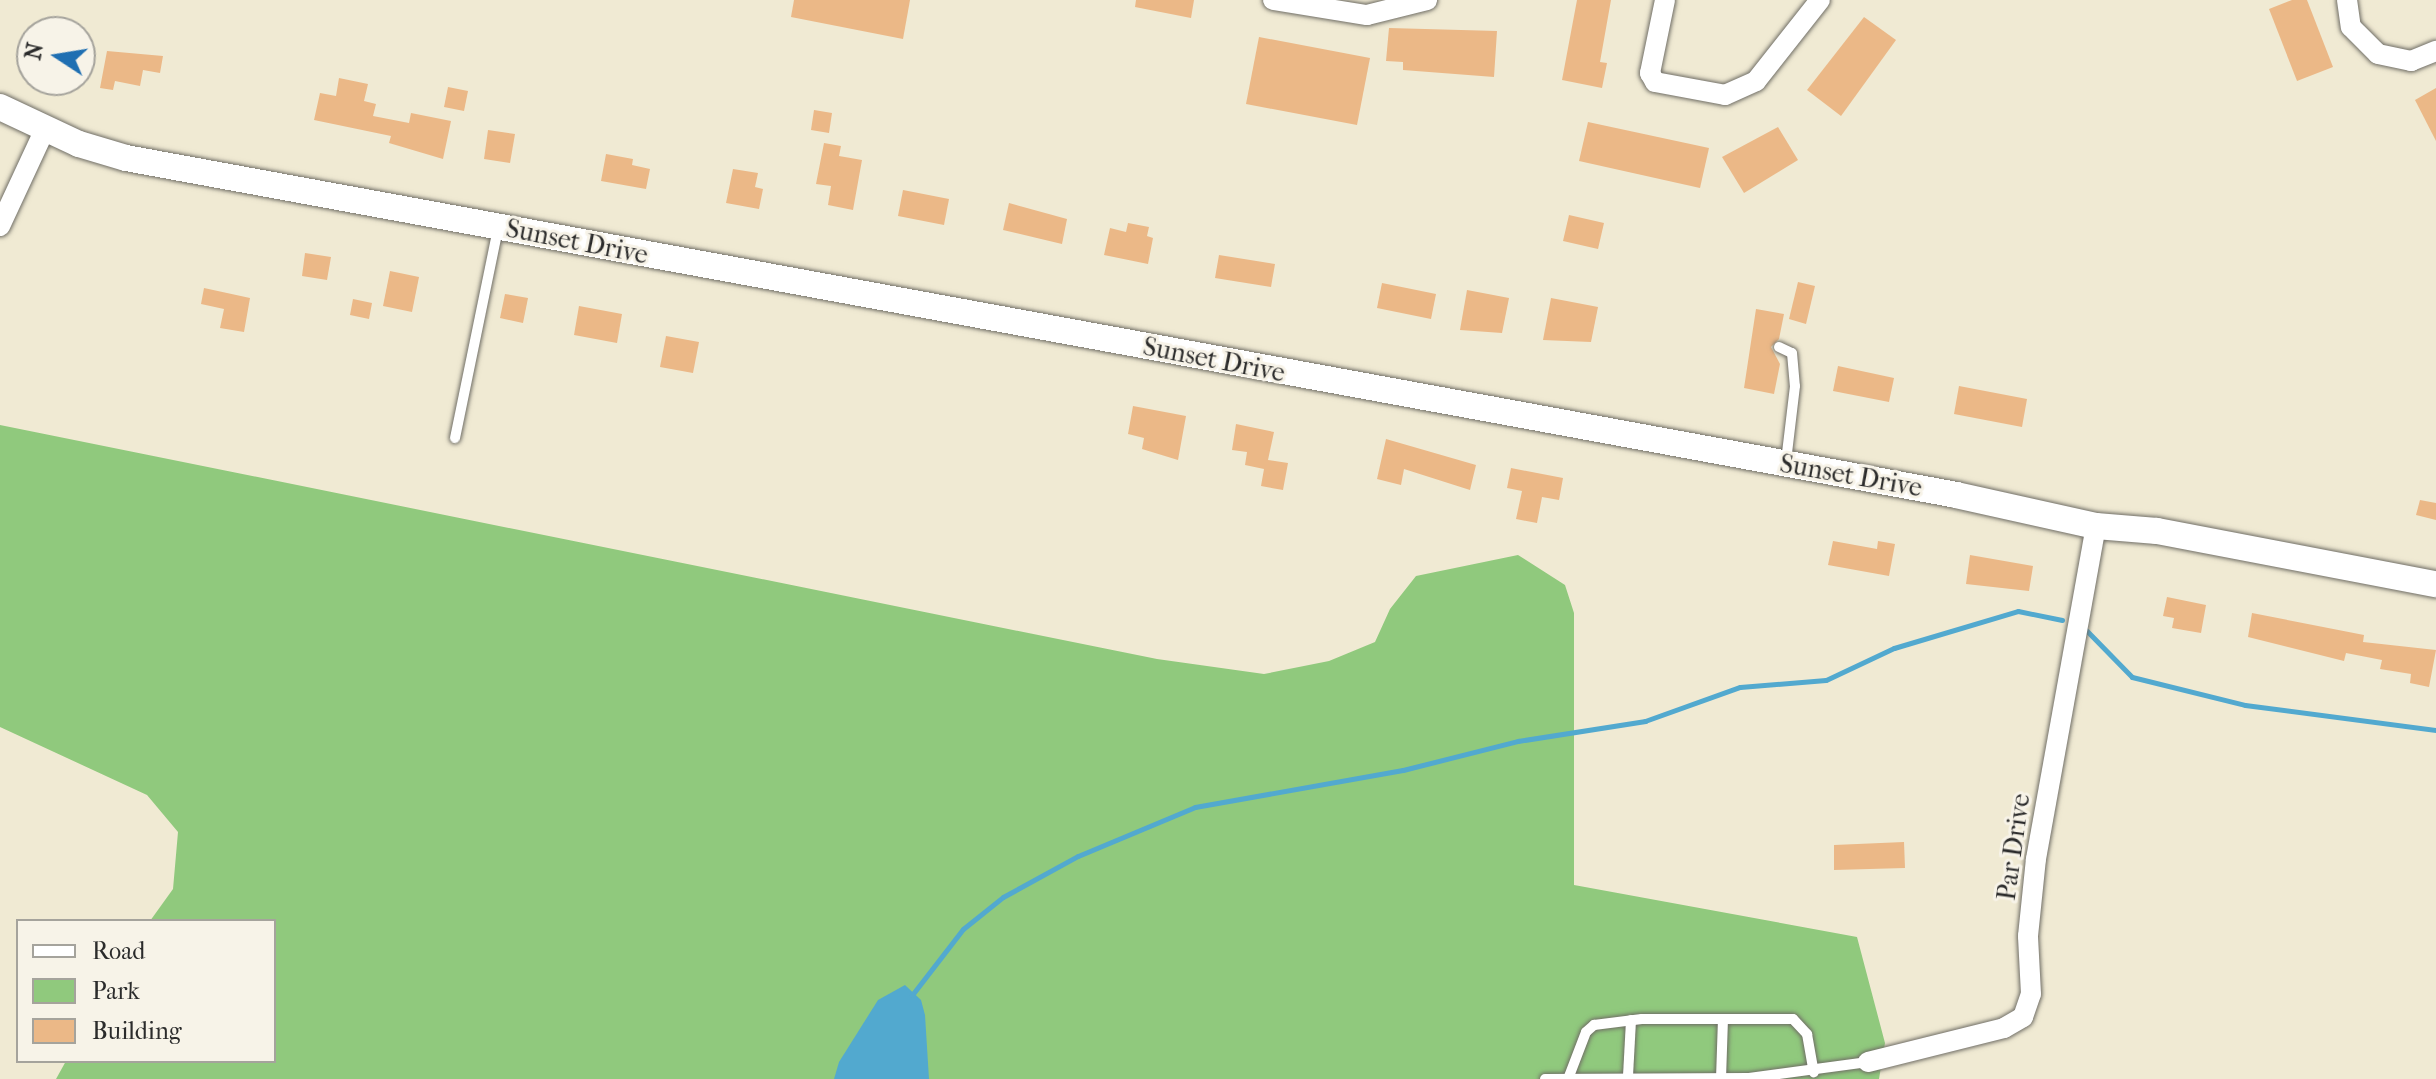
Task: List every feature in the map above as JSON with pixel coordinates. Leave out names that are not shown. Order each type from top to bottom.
[{"type":"street","points":[[1273,0],[1367,15],[1427,0]]},
{"type":"street","points":[[1665,0],[1650,73],[1655,82],[1725,95],[1756,81],[1820,0]]},
{"type":"street","points":[[2347,0],[2351,27],[2378,54],[2411,61],[2436,51]]},
{"type":"street","name":"Sunset Drive","points":[[0,107],[45,129],[126,158],[1786,464],[2096,526],[2157,531],[2436,584]]},
{"type":"street","points":[[0,226],[45,129]]},
{"type":"street","name":"Par Drive","points":[[1868,1062],[2004,1028],[2023,1017],[2031,994],[2028,936],[2036,859],[2096,526]]},
{"type":"lane","points":[[455,438],[498,227]]},
{"type":"lane","points":[[1779,347],[1792,353],[1795,386],[1786,464]]},
{"type":"lane","points":[[1721,1078],[1723,1019]]},
{"type":"lane","points":[[1568,1078],[1586,1032],[1594,1025],[1631,1020],[1793,1019],[1807,1034],[1814,1072]]},
{"type":"lane","points":[[1628,1076],[1631,1020]]},
{"type":"lane","points":[[1545,1079],[1628,1076],[1721,1078],[1814,1072],[1868,1062]]},
{"type":"green space","points":[[0,425],[1157,659],[1264,674],[1329,661],[1375,642],[1390,609],[1416,576],[1518,555],[1565,585],[1574,613],[1574,885],[1857,937],[1885,1043],[1879,1079],[56,1079],[65,1063],[276,1063],[276,919],[151,919],[173,889],[178,832],[147,795],[0,727]]},
{"type":"water","points":[[905,985],[921,1000],[925,1015],[929,1079],[834,1079],[839,1062],[878,1000]]},
{"type":"building","points":[[794,0],[910,0],[903,39],[791,17]]},
{"type":"building","points":[[1136,0],[1194,0],[1191,18],[1135,7]]},
{"type":"building","points":[[1577,0],[1611,0],[1600,62],[1607,63],[1602,88],[1562,80]]},
{"type":"building","points":[[2292,0],[2307,0],[2333,67],[2297,81],[2269,9]]},
{"type":"building","points":[[1864,17],[1896,40],[1841,116],[1807,90]]},
{"type":"building","points":[[1389,28],[1497,31],[1494,77],[1403,70],[1403,62],[1386,61]]},
{"type":"building","points":[[1259,37],[1370,58],[1357,125],[1246,104]]},
{"type":"building","points":[[107,51],[163,56],[160,73],[143,70],[140,86],[115,81],[113,90],[100,88]]},
{"type":"building","points":[[339,78],[368,84],[364,101],[376,104],[373,116],[409,123],[411,113],[451,121],[443,159],[389,143],[391,136],[314,120],[320,93],[336,96]]},
{"type":"building","points":[[448,87],[468,91],[464,111],[444,107]]},
{"type":"building","points":[[2436,88],[2436,141],[2415,100]]},
{"type":"building","points":[[814,110],[832,113],[829,133],[811,130]]},
{"type":"building","points":[[1588,122],[1709,148],[1700,188],[1579,161]]},
{"type":"building","points":[[1778,127],[1798,160],[1744,193],[1722,157]]},
{"type":"building","points":[[488,130],[515,134],[510,163],[484,159]]},
{"type":"building","points":[[824,143],[841,146],[839,156],[862,160],[853,210],[828,205],[831,186],[816,184]]},
{"type":"building","points":[[606,154],[633,159],[632,165],[650,169],[646,189],[601,181]]},
{"type":"building","points":[[733,169],[758,173],[755,187],[763,189],[759,209],[726,203]]},
{"type":"building","points":[[903,190],[949,199],[944,225],[898,216]]},
{"type":"building","points":[[1009,203],[1067,219],[1062,244],[1003,230]]},
{"type":"building","points":[[1569,215],[1604,223],[1598,249],[1563,241]]},
{"type":"building","points":[[1128,223],[1149,227],[1147,236],[1153,238],[1148,264],[1104,255],[1110,228],[1126,232]]},
{"type":"building","points":[[305,253],[331,257],[327,280],[302,276]]},
{"type":"building","points":[[1219,255],[1275,264],[1271,287],[1215,278]]},
{"type":"building","points":[[390,271],[419,277],[412,312],[383,306]]},
{"type":"building","points":[[1798,282],[1815,286],[1806,324],[1789,319]]},
{"type":"building","points":[[1382,283],[1436,294],[1431,319],[1377,308]]},
{"type":"building","points":[[204,288],[250,298],[244,332],[220,328],[224,309],[201,304]]},
{"type":"building","points":[[1467,290],[1509,298],[1502,333],[1460,330]]},
{"type":"building","points":[[505,294],[528,298],[523,323],[500,318]]},
{"type":"building","points":[[1551,298],[1598,307],[1591,342],[1543,340]]},
{"type":"building","points":[[353,299],[372,303],[369,319],[350,315]]},
{"type":"building","points":[[579,306],[622,314],[617,343],[574,335]]},
{"type":"building","points":[[1756,309],[1784,314],[1779,339],[1771,347],[1780,364],[1774,394],[1744,388]]},
{"type":"building","points":[[666,336],[699,342],[693,373],[660,367]]},
{"type":"building","points":[[1838,366],[1894,378],[1889,402],[1833,391]]},
{"type":"building","points":[[1959,386],[2027,399],[2022,427],[1954,414]]},
{"type":"building","points":[[1133,406],[1186,416],[1178,460],[1142,449],[1144,438],[1128,434]]},
{"type":"building","points":[[1236,424],[1274,432],[1268,460],[1288,463],[1283,490],[1261,486],[1264,469],[1245,465],[1247,452],[1232,450]]},
{"type":"building","points":[[1386,439],[1476,465],[1470,490],[1404,469],[1401,485],[1377,479]]},
{"type":"building","points":[[1511,468],[1563,478],[1559,500],[1542,497],[1537,523],[1516,519],[1522,491],[1507,488]]},
{"type":"building","points":[[2420,500],[2436,503],[2436,520],[2416,515]]},
{"type":"building","points":[[1833,541],[1877,549],[1878,541],[1895,544],[1889,576],[1828,565]]},
{"type":"building","points":[[1970,555],[2033,566],[2029,591],[1966,584]]},
{"type":"building","points":[[2167,597],[2206,605],[2201,633],[2172,628],[2174,618],[2163,616]]},
{"type":"building","points":[[2252,613],[2364,635],[2363,642],[2436,650],[2429,687],[2410,683],[2411,674],[2380,669],[2382,660],[2346,653],[2344,661],[2248,637]]},
{"type":"building","points":[[1904,842],[1905,868],[1834,870],[1834,845]]},
{"type":"waterway","points":[[912,995],[963,929],[1003,897],[1078,856],[1195,807],[1403,770],[1518,741],[1645,721],[1740,687],[1826,680],[1894,648],[2018,611],[2062,620]]},
{"type":"waterway","points":[[2087,631],[2132,677],[2245,705],[2436,730]]}]
